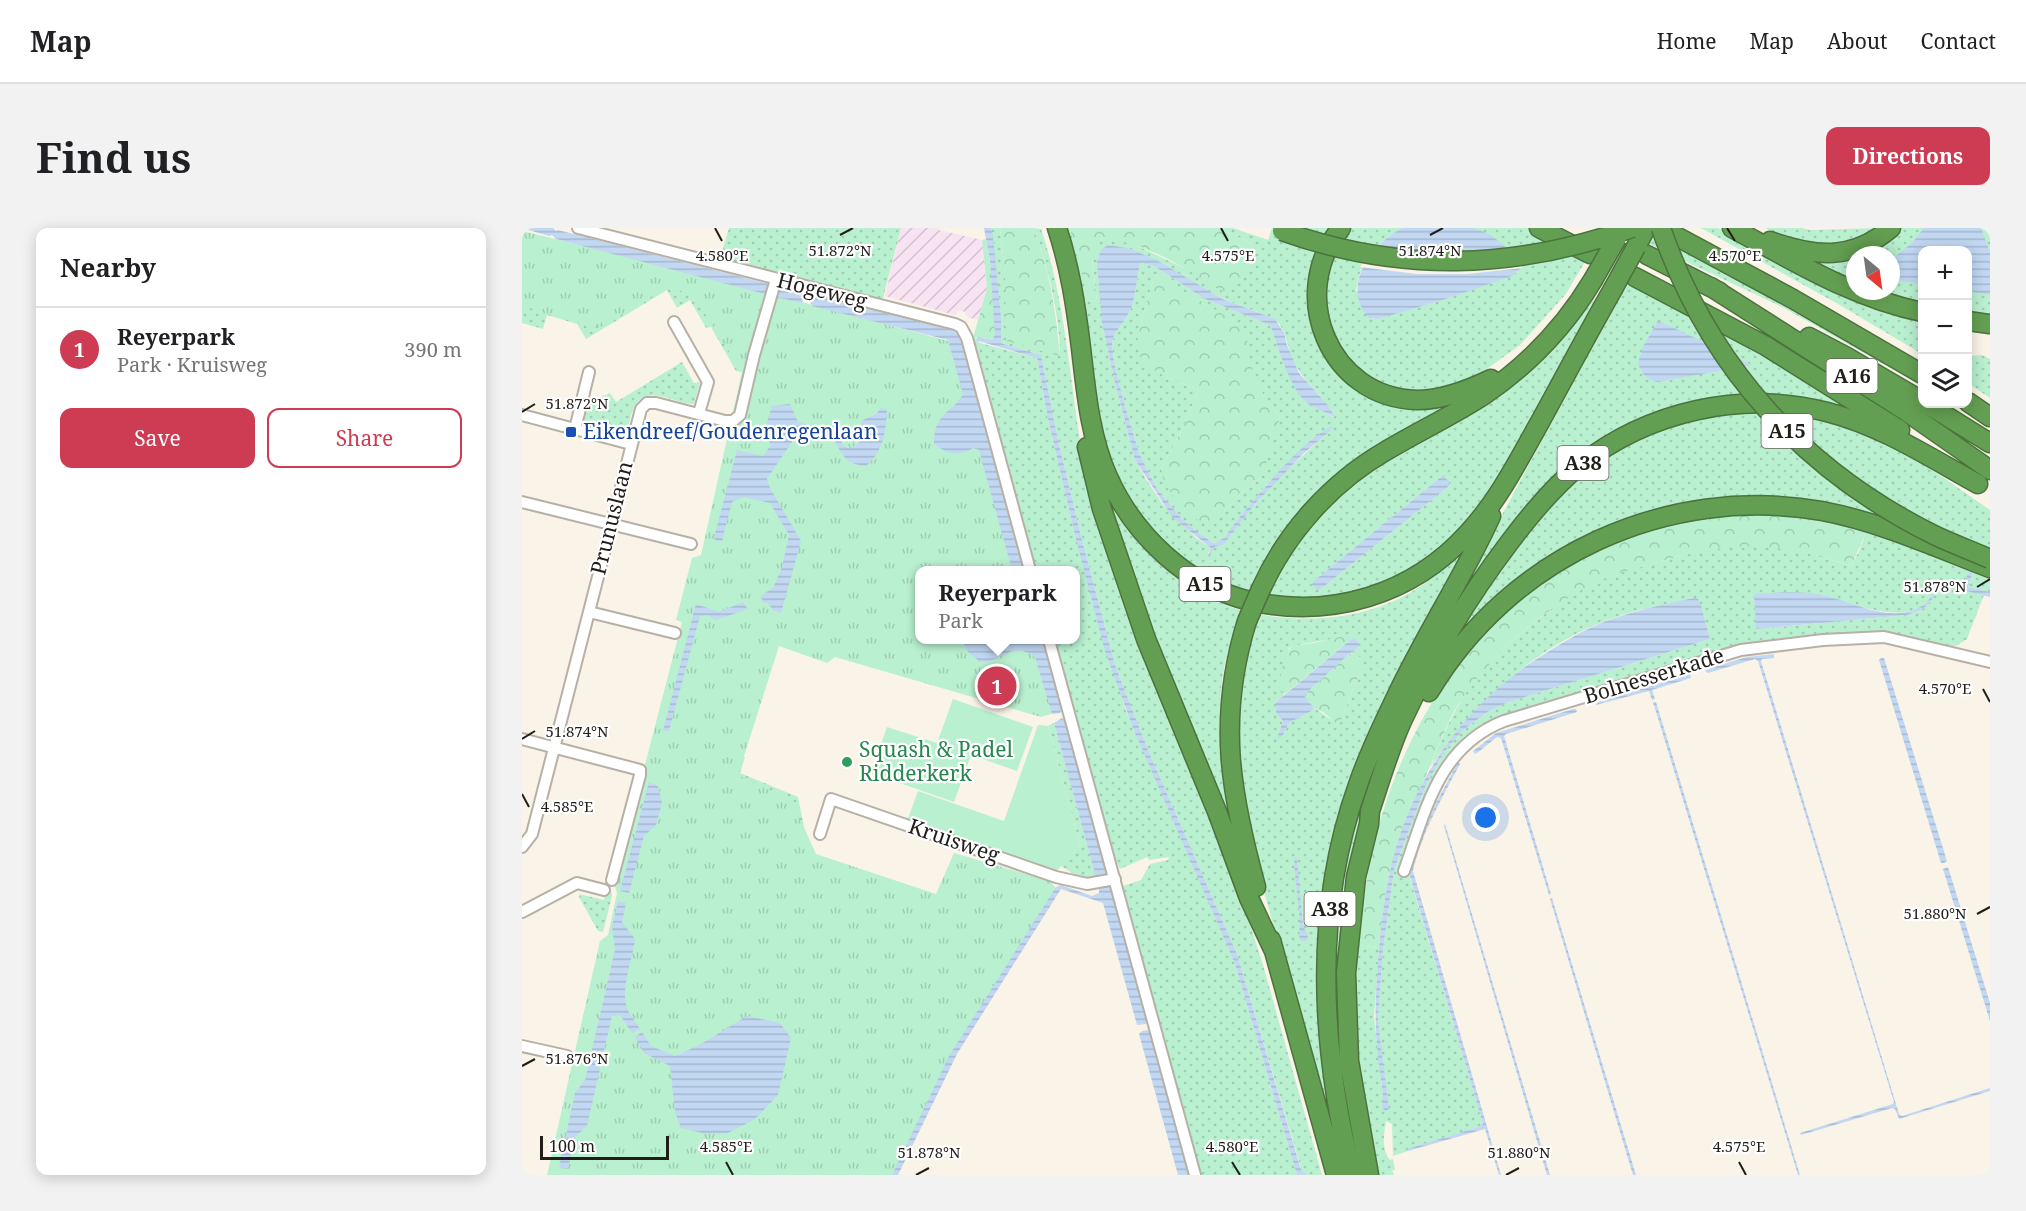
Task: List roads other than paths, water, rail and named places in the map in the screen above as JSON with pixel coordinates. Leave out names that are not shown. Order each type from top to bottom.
[{"type":"highway","name":"A15","points":[[1057,228],[1070,273],[1089,409],[1097,447],[1107,476],[1121,503],[1139,529],[1184,572],[1211,587],[1239,598],[1269,605],[1301,607],[1333,606],[1364,599],[1393,588],[1421,572],[1460,542],[1493,502],[1512,471]]},
{"type":"highway","points":[[1341,228],[1323,260],[1318,277],[1316,298],[1319,321],[1325,340],[1338,361],[1354,377],[1372,389],[1416,400],[1439,398],[1460,392],[1520,367]]},
{"type":"highway","points":[[1539,228],[1590,254]]},
{"type":"highway","points":[[1278,230],[1363,254],[1410,261],[1438,262],[1500,260],[1528,256],[1622,238],[1646,228]]},
{"type":"highway","name":"A15","points":[[1661,228],[1687,290],[1713,338],[1744,385],[1795,439],[1825,465],[1870,498],[1936,536],[1990,559]]},
{"type":"highway","name":"A16","points":[[1661,228],[1793,299],[1918,371]]},
{"type":"highway","points":[[1734,229],[1799,250],[1822,254],[1860,249],[1891,228]]},
{"type":"highway","points":[[1734,229],[1838,285],[1873,299],[1918,311]]},
{"type":"highway","points":[[1336,1175],[1236,807],[1228,725],[1230,694],[1247,621],[1281,552],[1298,527],[1320,502],[1348,477],[1382,453],[1471,403],[1520,367],[1559,327],[1622,238]]},
{"type":"highway","name":"A16","points":[[1622,238],[1847,357],[1918,398]]},
{"type":"highway","name":"A38","points":[[1352,1175],[1336,1105],[1326,1012],[1329,915],[1335,870],[1344,830],[1358,785],[1396,697],[1480,540],[1512,471],[1613,289],[1622,238]]},
{"type":"highway","name":"A38","points":[[1635,277],[1766,346],[1857,401],[1984,488]]},
{"type":"highway","name":"A16","points":[[1711,287],[1907,412],[1990,470]]},
{"type":"highway","points":[[1972,322],[1990,324]]},
{"type":"highway","points":[[1080,337],[1083,421],[1093,477],[1102,509],[1146,639],[1218,814],[1248,897],[1274,951]]},
{"type":"highway","name":"A38","points":[[1369,824],[1370,811],[1402,722],[1421,682],[1474,592],[1528,518],[1555,488],[1586,461],[1627,435],[1657,421],[1708,407],[1737,404],[1799,406],[1826,411],[1877,429],[1984,488]]},
{"type":"highway","points":[[1972,405],[1990,417]]},
{"type":"highway","points":[[1933,408],[1990,443]]},
{"type":"highway","name":"A38","points":[[1369,1175],[1349,1060],[1346,973],[1356,877],[1369,824],[1417,711],[1438,676],[1465,641],[1494,610],[1527,581],[1562,558],[1596,541],[1638,524],[1686,511],[1732,505],[1776,506],[1823,511],[1882,526],[1990,568]]},
{"type":"street","name":"Hogeweg","points":[[578,228],[775,282],[961,327],[967,338],[1029,566]]},
{"type":"street","name":"Prunuslaan","points":[[522,847],[532,834],[641,409],[647,404],[656,403],[725,421],[733,421],[740,415],[775,282]]},
{"type":"street","points":[[674,322],[708,382],[699,413]]},
{"type":"street","points":[[575,429],[589,372]]},
{"type":"street","points":[[522,415],[631,444]]},
{"type":"street","points":[[522,502],[691,544]]},
{"type":"street","points":[[589,612],[675,633]]},
{"type":"street","name":"Bolnesserkade","points":[[1404,871],[1433,791],[1451,760],[1466,743],[1493,725],[1504,721],[1741,650],[1780,644],[1884,637],[1990,662]]},
{"type":"street","points":[[1050,644],[1107,880],[1196,1175]]},
{"type":"street","points":[[522,739],[640,770],[612,880]]},
{"type":"street","name":"Kruisweg","points":[[820,834],[831,799],[1056,877],[1087,884],[1107,880]]},
{"type":"street","points":[[522,912],[577,883],[603,890]]},
{"type":"street","points":[[522,1046],[567,1056]]},
{"type":"water","points":[[522,228],[553,228],[556,231],[804,293],[806,296],[802,303],[780,298]]},
{"type":"water","points":[[984,228],[991,228],[993,236],[1001,316],[1001,342],[1041,355],[1058,440],[1115,665],[1148,750],[1237,954],[1299,1163],[1302,1171],[1308,1175],[1297,1175],[1235,964],[1133,728],[1105,651],[1048,419],[1037,358],[975,340],[978,337],[992,340],[995,335],[990,261]]},
{"type":"water","points":[[1402,228],[1480,230],[1501,243],[1512,255],[1520,269],[1512,276],[1443,300],[1378,319],[1369,318],[1361,306],[1358,293],[1363,267],[1390,235]]},
{"type":"water","points":[[1924,228],[1981,228],[1990,253],[1990,295],[1972,292],[1972,246],[1918,246],[1918,283],[1900,280],[1900,253],[1913,242]]},
{"type":"water","points":[[1108,245],[1132,249],[1160,262],[1223,299],[1275,319],[1284,333],[1299,373],[1335,416],[1311,406],[1299,394],[1284,365],[1270,325],[1205,299],[1154,266],[1140,263],[1133,304],[1114,335],[1112,343],[1114,362],[1139,453],[1156,487],[1182,519],[1214,543],[1224,538],[1291,459],[1321,433],[1332,427],[1255,504],[1224,544],[1215,547],[1207,559],[1211,548],[1173,518],[1135,460],[1102,323],[1097,262],[1101,250]]},
{"type":"water","points":[[814,295],[951,330],[960,336],[1023,566],[1011,566],[979,450],[973,448],[963,453],[953,453],[934,444],[940,420],[963,394],[948,340],[812,306],[810,302]]},
{"type":"water","points":[[1658,321],[1752,365],[1658,382],[1651,380],[1643,373],[1638,363],[1644,345]]},
{"type":"water","points":[[790,404],[798,422],[834,432],[847,448],[856,445],[861,440],[863,420],[876,414],[881,408],[887,410],[886,426],[880,448],[866,466],[846,459],[835,441],[800,430],[767,479],[801,541],[781,613],[773,610],[768,603],[764,603],[760,596],[773,588],[782,567],[789,535],[770,503],[744,497],[732,502],[722,541],[714,538],[737,450],[763,456],[771,445],[764,432],[772,406]]},
{"type":"water","points":[[1442,476],[1449,481],[1449,486],[1317,590],[1312,584],[1315,580]]},
{"type":"water","points":[[1970,570],[1973,571],[1968,587],[1990,592],[1990,597],[1943,585],[1939,586],[1927,605],[1907,615],[1756,629],[1754,594],[1809,593],[1835,598],[1877,611],[1903,613],[1926,603],[1941,583],[1963,585]]},
{"type":"water","points":[[1694,598],[1698,599],[1701,605],[1710,639],[1506,703],[1489,711],[1462,731],[1445,751],[1426,785],[1394,870],[1383,949],[1378,1021],[1389,1109],[1385,1111],[1382,1107],[1376,1017],[1382,917],[1397,846],[1424,780],[1464,722],[1516,673],[1575,635],[1606,621]]},
{"type":"water","points":[[743,602],[748,609],[716,620],[708,615],[700,616],[669,731],[663,731],[696,604],[719,612]]},
{"type":"water","points":[[1354,637],[1359,647],[1304,695],[1314,708],[1313,710],[1289,723],[1283,735],[1278,738],[1283,721],[1276,712],[1276,702]]},
{"type":"water","points":[[964,644],[1044,644],[1062,710],[1060,713],[1052,714],[1035,657],[1019,650],[994,660],[980,662],[968,652]]},
{"type":"water","points":[[1774,654],[1774,658],[1761,661],[1899,1114],[1902,1116],[1990,1088],[1990,1091],[1899,1119],[1895,1109],[1892,1108],[1801,1135],[1800,1133],[1894,1102],[1758,661],[1755,659],[1708,673],[1705,671],[1747,657]]},
{"type":"water","points":[[1884,658],[1947,861],[1944,863],[1941,863],[1879,660]]},
{"type":"water","points":[[1690,674],[1691,678],[1652,690],[1655,699],[1652,700],[1649,691],[1596,705],[1598,702]]},
{"type":"water","points":[[1653,702],[1656,702],[1800,1175],[1798,1175]]},
{"type":"water","points":[[1573,709],[1577,712],[1504,736],[1551,894],[1549,895],[1501,738],[1497,737],[1475,754],[1473,751],[1496,733]]},
{"type":"water","points":[[1062,718],[1065,721],[1107,875],[1105,878],[1109,884],[1146,1024],[1137,1025],[1103,903],[1061,889],[957,1054],[898,1175],[892,1175],[949,1056],[1056,887],[1061,885],[1092,896],[1099,893],[1102,884],[1096,878],[1054,723]]},
{"type":"water","points":[[1458,762],[1460,764],[1427,830],[1413,871],[1501,1175],[1499,1175],[1485,1129],[1408,1151],[1407,1149],[1483,1124],[1408,870],[1436,803]]},
{"type":"water","points":[[649,782],[658,786],[662,803],[656,825],[644,836],[629,893],[620,891]]},
{"type":"water","points":[[1445,824],[1550,1175],[1547,1175]]},
{"type":"water","points":[[1295,857],[1303,926],[1308,936],[1306,941],[1301,941],[1299,936]]},
{"type":"water","points":[[1948,867],[1990,1003],[1990,1021],[1943,869]]},
{"type":"water","points":[[1552,898],[1636,1175],[1633,1175],[1550,899]]},
{"type":"water","points":[[618,901],[626,903],[622,922],[635,939],[625,1000],[628,1010],[640,1029],[632,1033],[620,1015],[612,1016],[587,1126],[575,1137],[568,1169],[559,1167],[575,1093],[585,1080],[615,950],[612,927]]},
{"type":"water","points":[[747,1016],[780,1023],[791,1038],[778,1095],[755,1119],[728,1133],[707,1134],[681,1128],[675,1112],[670,1066],[644,1053],[635,1037],[642,1032],[651,1046],[675,1056],[701,1044]]},
{"type":"water","points":[[1150,1031],[1189,1175],[1178,1175],[1139,1034]]},
{"type":"place","name":"Eikendreef/Goudenregenlaan","points":[[571,432]]},
{"type":"place","name":"Reyerpark","points":[[997,686]]},
{"type":"place","name":"Squash & Padel Ridderkerk","points":[[847,762]]}]
